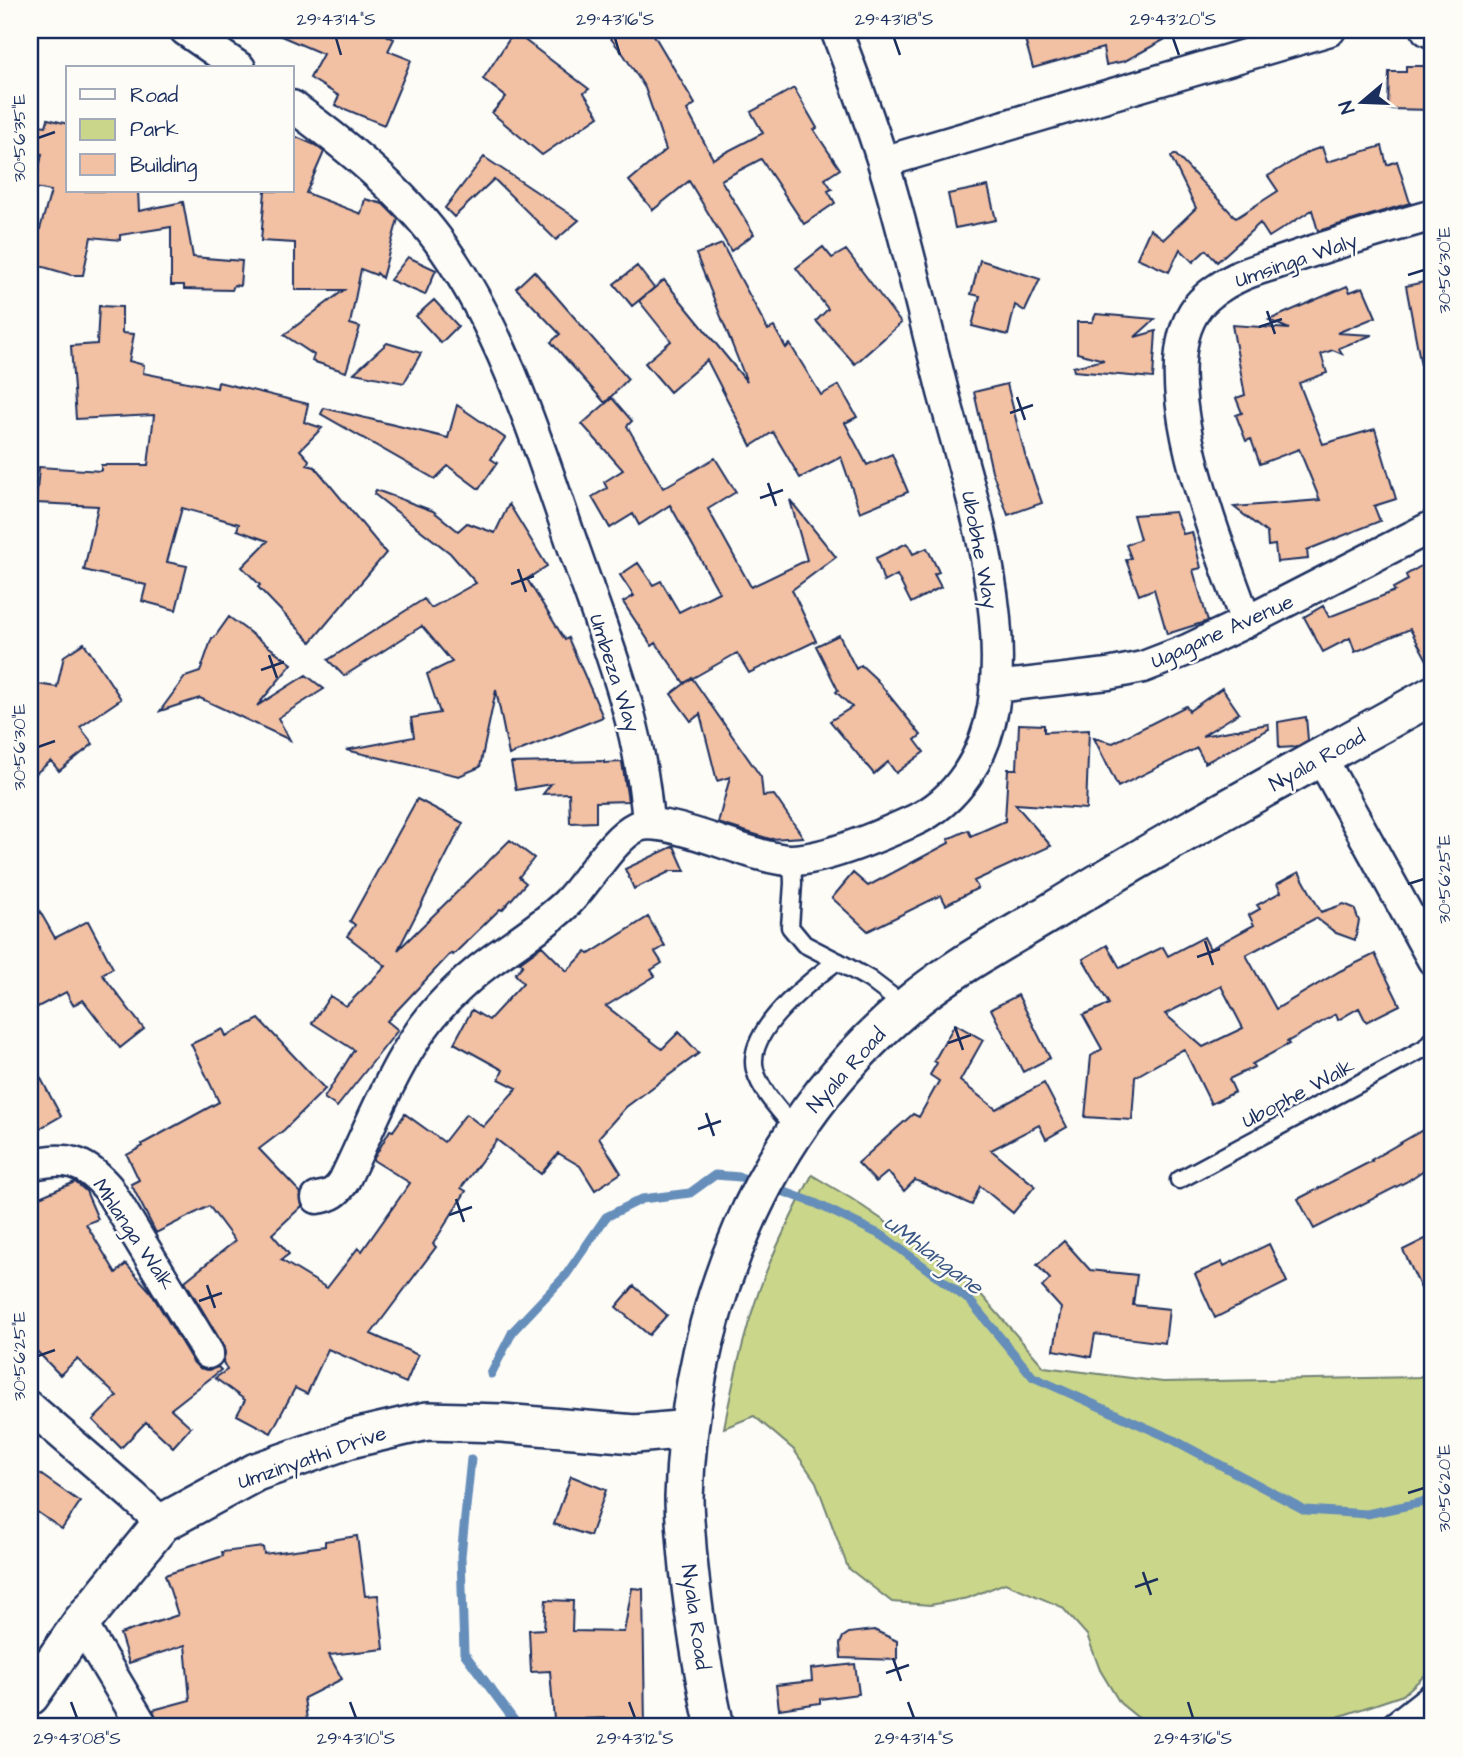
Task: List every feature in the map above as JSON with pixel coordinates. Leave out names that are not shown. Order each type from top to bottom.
[{"type":"street","points":[[185,30],[237,66]]},
{"type":"street","name":"Ubobhe Way","points":[[648,824],[671,828],[769,857],[792,860],[824,854],[913,821],[934,811],[948,799],[980,753],[993,708],[996,643],[986,561],[883,162],[836,30]]},
{"type":"street","points":[[883,162],[1330,30]]},
{"type":"street","points":[[1427,30],[1433,33]]},
{"type":"street","name":"Umbeza Way","points":[[294,108],[347,148],[414,211],[441,244],[481,308],[514,384],[618,673],[639,749],[648,824]]},
{"type":"street","name":"Umsinga Waly","points":[[1246,622],[1196,475],[1184,425],[1180,358],[1186,329],[1198,306],[1237,277],[1433,215]]},
{"type":"street","name":"Ugagane Avenue","points":[[995,687],[1108,674],[1143,667],[1246,622],[1433,526]]},
{"type":"street","name":"Nyala Road","points":[[715,1727],[705,1684],[690,1583],[684,1501],[689,1429],[700,1359],[714,1307],[753,1204],[789,1139],[822,1091],[856,1054],[934,985],[1095,884],[1433,695]]},
{"type":"street","points":[[1321,757],[1433,960]]},
{"type":"street","points":[[317,1198],[339,1190],[417,1036],[443,1003],[485,965],[565,905],[625,835],[640,825],[648,824]]},
{"type":"street","name":"Mhlanga Walk","points":[[30,1166],[61,1160],[74,1162],[97,1175],[115,1198],[208,1353]]},
{"type":"street","points":[[30,1407],[162,1523]]},
{"type":"street","name":"Umzinyathi Drive","points":[[30,1696],[81,1623],[162,1523],[256,1472],[349,1439],[427,1421],[635,1434],[689,1429]]},
{"type":"street","points":[[81,1623],[143,1727]]},
{"type":"street","points":[[1396,1727],[1433,1698]]},
{"type":"lane","points":[[792,860],[790,927],[804,944],[869,979],[906,1007]]},
{"type":"lane","points":[[789,1139],[778,1108],[758,1079],[754,1057],[758,1043],[791,999],[836,961]]},
{"type":"lane","name":"Ubophe Walk","points":[[1179,1181],[1425,1048],[1433,1038]]},
{"type":"green space","points":[[812,1175],[965,1276],[1044,1367],[1163,1382],[1419,1377],[1433,1371],[1433,1668],[1403,1695],[1308,1727],[1157,1727],[1147,1725],[1120,1703],[1100,1670],[1087,1635],[1062,1607],[1005,1583],[968,1598],[930,1605],[892,1602],[848,1568],[816,1482],[794,1450],[754,1416],[724,1428],[752,1310],[776,1247]]},
{"type":"building","points":[[267,30],[376,30],[394,39],[388,51],[411,60],[384,125],[335,105],[339,96],[310,78],[323,54]]},
{"type":"building","points":[[604,30],[651,30],[695,104],[687,110],[713,159],[763,133],[751,112],[794,88],[817,128],[814,130],[840,169],[825,179],[832,189],[828,191],[835,203],[804,224],[761,159],[721,180],[754,234],[731,251],[689,181],[653,210],[629,181],[666,150],[645,88]]},
{"type":"building","points":[[1044,30],[1182,30],[1125,61],[1106,65],[1103,48],[1033,68],[1024,36]]},
{"type":"building","points":[[514,32],[589,89],[584,93],[599,116],[542,155],[492,113],[506,97],[483,79]]},
{"type":"building","points":[[1406,66],[1431,66],[1433,110],[1388,109],[1389,72],[1406,72]]},
{"type":"building","points":[[48,119],[66,124],[66,192],[138,192],[139,211],[183,202],[193,257],[242,261],[240,286],[234,285],[232,290],[184,289],[184,285],[171,285],[171,227],[120,235],[120,240],[91,237],[83,275],[71,275],[30,263],[30,233],[38,236],[51,191],[35,188],[42,154],[30,153],[30,124],[46,126]]},
{"type":"building","points":[[294,136],[324,152],[306,193],[361,214],[365,199],[383,204],[398,219],[382,278],[377,273],[376,275],[361,269],[350,324],[360,327],[346,372],[312,361],[314,355],[284,335],[344,290],[295,290],[295,243],[261,241],[265,192],[294,192]]},
{"type":"building","points":[[1382,146],[1387,165],[1397,161],[1410,203],[1318,231],[1312,210],[1269,237],[1260,223],[1217,262],[1206,250],[1193,262],[1180,249],[1169,272],[1137,258],[1150,229],[1164,239],[1196,208],[1171,157],[1175,154],[1236,218],[1278,191],[1268,176],[1308,152],[1322,147],[1327,162]]},
{"type":"building","points":[[484,157],[579,220],[556,240],[494,179],[454,217],[445,208]]},
{"type":"building","points":[[988,186],[996,220],[955,228],[948,194]]},
{"type":"building","points":[[722,244],[768,330],[774,327],[786,348],[790,344],[821,395],[839,385],[857,417],[845,423],[867,465],[892,454],[908,492],[860,512],[841,457],[800,478],[773,432],[751,446],[707,360],[670,392],[645,363],[671,341],[639,301],[664,280],[747,382],[696,254]]},
{"type":"building","points":[[823,247],[832,258],[846,250],[901,323],[855,364],[816,321],[828,309],[796,268]]},
{"type":"building","points":[[408,257],[436,270],[425,295],[390,280]]},
{"type":"building","points":[[980,260],[1040,279],[1025,311],[1015,305],[1008,335],[972,326],[980,296],[971,294]]},
{"type":"building","points":[[637,266],[654,288],[632,306],[614,284]]},
{"type":"building","points":[[534,271],[628,379],[605,403],[551,342],[560,334],[516,288]]},
{"type":"building","points":[[1433,280],[1433,370],[1422,371],[1406,286]]},
{"type":"building","points":[[1347,286],[1350,292],[1363,287],[1376,317],[1337,333],[1372,335],[1339,348],[1342,354],[1333,350],[1321,354],[1327,373],[1299,383],[1323,444],[1375,429],[1396,499],[1374,506],[1380,521],[1307,550],[1308,559],[1277,562],[1275,545],[1268,546],[1267,533],[1234,507],[1320,500],[1299,449],[1260,464],[1251,439],[1246,441],[1236,415],[1242,413],[1236,398],[1245,395],[1232,325],[1289,329],[1269,320]]},
{"type":"building","points":[[434,300],[458,326],[441,343],[416,316]]},
{"type":"building","points":[[99,306],[122,307],[122,333],[134,334],[129,361],[144,365],[143,373],[217,388],[218,382],[308,404],[304,422],[322,428],[300,450],[309,460],[307,465],[315,467],[386,553],[311,642],[242,567],[268,541],[237,530],[239,524],[182,508],[167,562],[187,566],[176,610],[142,601],[146,585],[84,570],[98,506],[36,503],[39,467],[101,471],[101,465],[148,465],[154,415],[76,419],[71,346],[97,344]]},
{"type":"building","points":[[1096,314],[1155,319],[1135,337],[1156,331],[1153,378],[1074,371],[1073,367],[1104,360],[1077,353],[1077,322],[1092,322]]},
{"type":"building","points":[[387,343],[421,353],[404,383],[354,373]]},
{"type":"building","points":[[1007,384],[1025,455],[1042,503],[1008,515],[992,471],[974,392]]},
{"type":"building","points":[[612,398],[632,421],[627,426],[663,488],[715,458],[736,492],[708,509],[751,587],[807,560],[790,500],[836,557],[792,590],[816,641],[749,673],[737,653],[684,683],[656,643],[652,646],[623,602],[634,596],[620,575],[638,563],[653,585],[661,581],[679,612],[719,592],[670,505],[639,525],[633,514],[610,528],[592,497],[607,488],[604,482],[623,470],[582,424]]},
{"type":"building","points":[[457,405],[505,438],[491,459],[497,463],[479,489],[448,466],[435,479],[321,414],[324,408],[448,438]]},
{"type":"building","points":[[376,490],[433,511],[458,531],[467,523],[495,533],[509,504],[547,566],[527,579],[565,640],[568,638],[603,717],[509,755],[496,690],[480,767],[459,776],[346,750],[414,737],[411,718],[440,713],[427,674],[452,662],[422,626],[344,676],[328,660],[424,599],[431,608],[476,583],[450,553],[374,494]]},
{"type":"building","points":[[1175,512],[1183,534],[1192,532],[1201,568],[1193,570],[1208,621],[1167,634],[1154,589],[1139,595],[1126,560],[1131,558],[1126,545],[1140,539],[1133,515]]},
{"type":"building","points":[[907,543],[913,554],[927,548],[939,572],[934,574],[941,587],[911,603],[897,575],[884,582],[876,558]]},
{"type":"building","points":[[1426,563],[1429,568],[1433,566],[1433,671],[1410,629],[1355,652],[1350,638],[1323,652],[1304,617],[1323,606],[1329,617],[1395,591],[1393,588],[1408,580],[1406,575]]},
{"type":"building","points":[[229,617],[292,664],[257,706],[306,675],[324,689],[278,718],[290,740],[200,698],[160,711],[185,677],[200,672],[212,638]]},
{"type":"building","points":[[839,635],[856,669],[861,665],[876,679],[921,735],[915,740],[924,752],[896,773],[888,762],[874,774],[830,721],[852,707],[836,692],[838,690],[816,646]]},
{"type":"building","points":[[84,643],[121,699],[80,727],[93,744],[59,771],[51,761],[30,778],[30,683],[57,687],[64,656]]},
{"type":"building","points":[[692,678],[761,777],[763,796],[774,795],[803,837],[770,839],[718,823],[730,777],[717,781],[700,714],[691,721],[671,694]]},
{"type":"building","points":[[1222,688],[1239,713],[1202,736],[1268,724],[1269,729],[1205,763],[1197,748],[1118,787],[1094,738],[1113,743],[1186,706],[1189,711]]},
{"type":"building","points":[[1306,717],[1308,740],[1296,747],[1279,748],[1278,722]]},
{"type":"building","points":[[1019,724],[1044,725],[1044,732],[1089,730],[1086,809],[1015,804],[1051,846],[974,881],[978,888],[946,905],[941,895],[868,931],[832,898],[853,873],[868,886],[949,843],[948,839],[968,830],[971,836],[1005,821],[1008,769],[1017,769]]},
{"type":"building","points":[[622,762],[628,801],[596,802],[596,822],[570,823],[569,793],[543,794],[551,784],[516,790],[511,763]]},
{"type":"building","points":[[417,799],[463,823],[398,950],[510,840],[534,858],[519,877],[526,883],[502,910],[453,955],[451,953],[387,1021],[398,1030],[337,1107],[324,1098],[354,1050],[312,1023],[330,996],[346,1006],[386,966],[347,936],[355,925],[350,921]]},
{"type":"building","points":[[674,846],[685,871],[671,871],[634,889],[625,869]]},
{"type":"building","points":[[1299,872],[1321,912],[1344,904],[1354,908],[1359,921],[1355,940],[1336,933],[1316,918],[1246,955],[1276,1009],[1340,971],[1375,954],[1400,1005],[1366,1022],[1359,1008],[1338,1020],[1336,1014],[1252,1064],[1254,1067],[1229,1079],[1235,1092],[1211,1104],[1184,1049],[1135,1077],[1132,1120],[1085,1117],[1091,1056],[1102,1049],[1083,1015],[1109,1004],[1083,959],[1107,945],[1120,968],[1163,947],[1168,956],[1204,937],[1210,949],[1254,925],[1249,915],[1260,909],[1257,905],[1281,892],[1277,884]],"holes":[[[1221,986],[1243,1028],[1203,1047],[1165,1014]]]},
{"type":"building","points":[[30,894],[55,938],[88,921],[113,968],[102,974],[144,1029],[120,1048],[83,1000],[73,1005],[66,992],[30,1011]]},
{"type":"building","points":[[648,917],[665,946],[655,952],[662,963],[651,970],[655,976],[606,1006],[662,1049],[679,1032],[699,1053],[626,1107],[599,1137],[621,1173],[595,1190],[580,1166],[558,1153],[541,1174],[497,1140],[461,1188],[466,1191],[433,1244],[436,1247],[371,1334],[418,1355],[406,1383],[328,1349],[307,1394],[295,1388],[271,1433],[237,1415],[245,1400],[215,1378],[227,1370],[223,1362],[223,1345],[185,1281],[235,1241],[209,1206],[156,1233],[131,1184],[139,1180],[127,1155],[219,1102],[191,1044],[223,1029],[226,1036],[259,1019],[325,1089],[284,1130],[259,1149],[300,1192],[302,1206],[272,1234],[289,1254],[281,1260],[327,1288],[358,1248],[362,1251],[410,1183],[373,1160],[390,1130],[393,1131],[405,1114],[444,1142],[466,1114],[483,1127],[517,1088],[499,1079],[503,1070],[454,1043],[472,1010],[489,1020],[523,983],[515,974],[523,965],[520,962],[542,946],[567,971],[586,952],[589,954]]},
{"type":"building","points":[[1018,995],[1050,1058],[1023,1072],[991,1009]]},
{"type":"building","points":[[955,1024],[983,1040],[960,1081],[996,1109],[1044,1083],[1067,1127],[1046,1139],[1039,1125],[991,1150],[1035,1186],[1013,1213],[980,1186],[972,1205],[915,1180],[904,1191],[888,1172],[876,1182],[858,1163],[913,1114],[919,1117],[939,1081],[930,1075],[937,1063],[934,1061]]},
{"type":"building","points":[[30,1058],[61,1116],[30,1134]]},
{"type":"building","points":[[1433,1124],[1433,1164],[1406,1182],[1314,1229],[1298,1199],[1372,1161]]},
{"type":"building","points":[[75,1182],[86,1191],[98,1219],[86,1224],[116,1273],[126,1264],[150,1291],[199,1368],[209,1370],[218,1367],[221,1370],[171,1409],[191,1427],[173,1447],[146,1422],[121,1448],[93,1420],[117,1396],[77,1359],[60,1375],[30,1344],[30,1201]]},
{"type":"building","points":[[1433,1235],[1433,1314],[1403,1250]]},
{"type":"building","points":[[1064,1241],[1090,1270],[1137,1275],[1133,1305],[1169,1309],[1165,1343],[1095,1334],[1091,1357],[1054,1350],[1061,1308],[1042,1287],[1050,1279],[1037,1265]]},
{"type":"building","points":[[1269,1244],[1287,1282],[1215,1318],[1195,1274],[1222,1262],[1224,1266]]},
{"type":"building","points":[[634,1286],[667,1315],[649,1335],[616,1307]]},
{"type":"building","points":[[30,1467],[80,1502],[62,1529],[30,1507]]},
{"type":"building","points":[[571,1476],[606,1490],[590,1536],[554,1524]]},
{"type":"building","points":[[357,1536],[365,1596],[378,1595],[384,1649],[329,1655],[342,1679],[304,1698],[308,1727],[160,1727],[153,1710],[190,1700],[185,1645],[129,1663],[120,1634],[178,1615],[165,1575],[223,1556],[222,1552],[263,1547],[264,1554],[325,1546],[325,1541]]},
{"type":"building","points":[[632,1588],[643,1589],[645,1727],[608,1727],[607,1718],[554,1720],[550,1671],[531,1672],[529,1630],[544,1629],[546,1600],[573,1601],[572,1631],[624,1632]]},
{"type":"building","points":[[874,1630],[897,1641],[897,1660],[841,1658],[840,1644],[843,1637],[849,1633]]},
{"type":"building","points":[[855,1664],[859,1694],[820,1699],[820,1703],[779,1709],[776,1685],[812,1681],[811,1669]]},
{"type":"waterway","name":"uMhlangane","points":[[491,1374],[513,1331],[566,1275],[606,1217],[642,1199],[690,1193],[715,1175],[740,1177],[758,1183]]},
{"type":"waterway","name":"uMhlangane","points":[[771,1187],[815,1203],[883,1236],[970,1301],[1033,1377],[1172,1439],[1305,1510],[1367,1514],[1433,1500]]},
{"type":"waterway","name":"uMhlangane","points":[[471,1459],[461,1556],[464,1653],[519,1727]]}]
